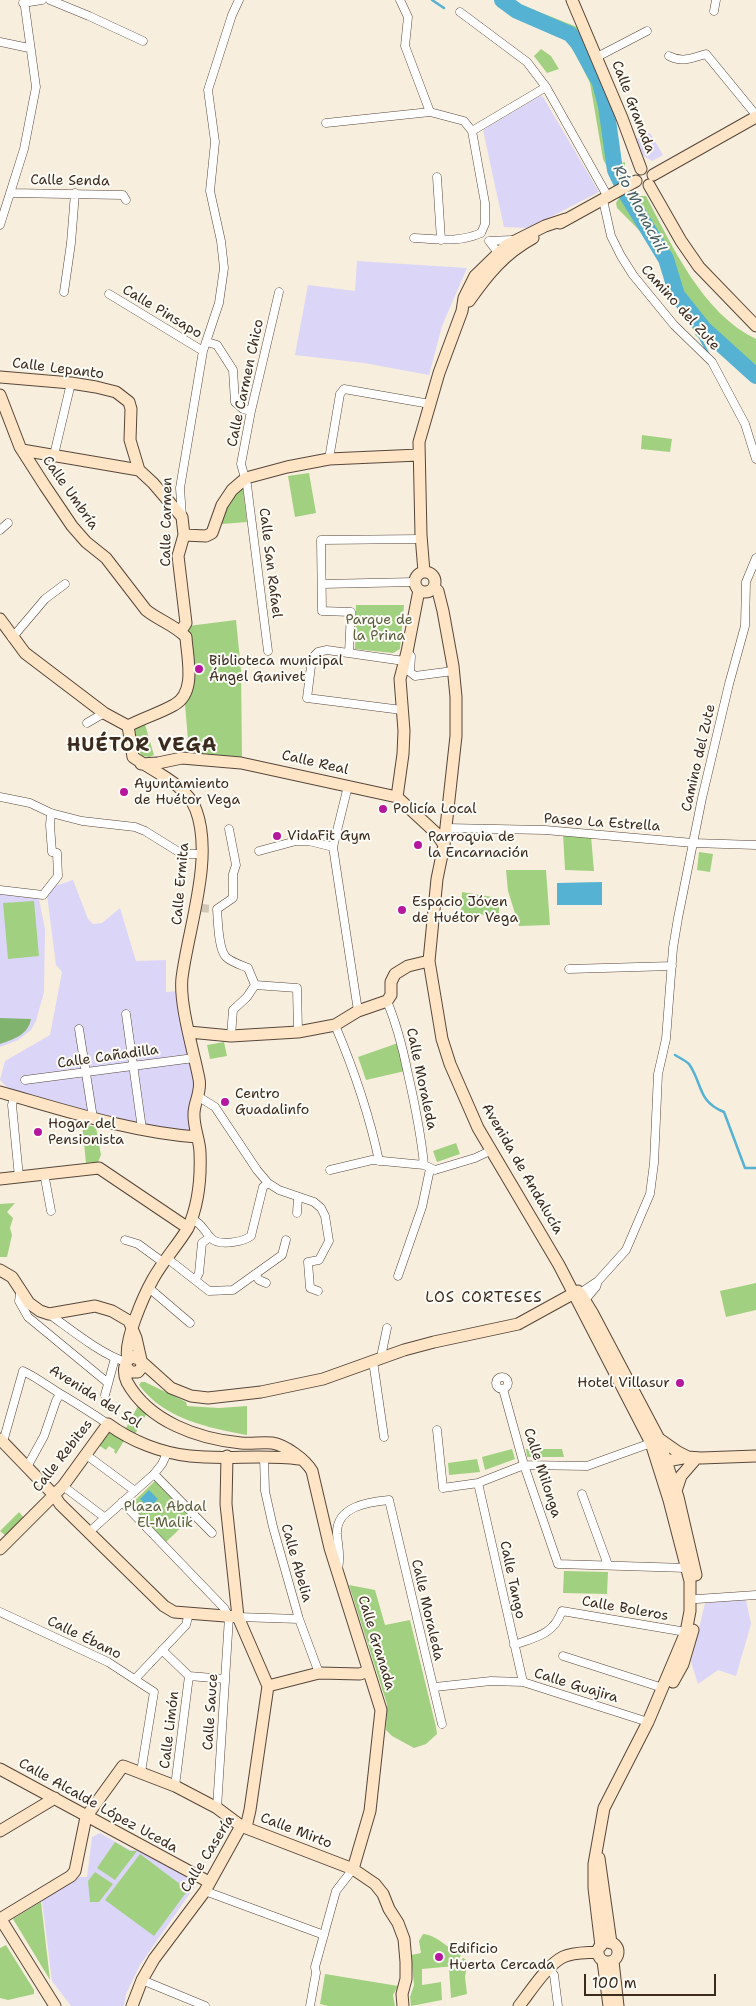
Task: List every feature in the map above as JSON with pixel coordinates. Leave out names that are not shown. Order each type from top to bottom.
[{"type":"street","points":[[0,225],[24,149],[36,87],[23,2],[42,0]]},
{"type":"street","points":[[50,0],[143,41]]},
{"type":"street","name":"Calle Carmen","points":[[128,726],[176,705],[186,692],[189,680],[186,637],[181,631],[186,623],[178,556],[184,535],[180,488],[203,351],[219,303],[224,268],[221,241],[210,191],[215,142],[208,90],[232,15],[239,0]]},
{"type":"street","points":[[400,0],[408,17],[405,46],[430,112]]},
{"type":"street","name":"Calle Granada","points":[[572,0],[597,56],[641,169]]},
{"type":"street","points":[[714,11],[716,0]]},
{"type":"street","name":"Camino del Zute","points":[[460,12],[527,62],[546,87],[608,197],[611,236],[621,256],[633,275],[674,324],[712,362],[745,424],[756,459]]},
{"type":"street","name":"Calle Granada","points":[[597,56],[647,31]]},
{"type":"street","points":[[0,42],[29,48]]},
{"type":"street","points":[[632,183],[642,186],[756,116],[706,54],[685,60],[676,60],[669,56]]},
{"type":"street","points":[[472,131],[546,87]]},
{"type":"street","points":[[326,123],[430,112],[464,121],[472,131],[485,203],[485,224],[481,233],[468,239],[414,238]]},
{"type":"street","points":[[424,572],[419,442],[439,373],[462,311],[464,298],[475,276],[499,251],[608,197],[632,183],[636,174],[641,169],[648,170],[681,241],[699,267],[756,326]]},
{"type":"street","points":[[437,178],[441,240]]},
{"type":"street","name":"Calle Senda","points":[[11,193],[123,195],[126,200]]},
{"type":"street","points":[[64,292],[72,243],[76,194]]},
{"type":"street","points":[[481,233],[499,251]]},
{"type":"street","points":[[490,241],[517,243]]},
{"type":"street","points":[[484,266],[489,257],[490,241]]},
{"type":"street","points":[[462,311],[482,280],[517,243]]},
{"type":"street","points":[[482,280],[486,269],[496,258],[499,251]]},
{"type":"street","name":"Calle Carmen Chico","points":[[246,478],[242,464],[251,411],[279,292]]},
{"type":"street","name":"Calle Pinsapo","points":[[109,294],[203,351]]},
{"type":"street","points":[[207,342],[217,345],[233,370],[235,402],[243,409],[251,411]]},
{"type":"street","name":"Calle Lepanto","points":[[0,377],[96,387],[116,392],[128,402],[131,409],[130,440],[139,470]]},
{"type":"street","points":[[54,455],[71,384]]},
{"type":"street","points":[[329,459],[340,394],[344,389],[430,404]]},
{"type":"street","name":"Calle Umbría","points":[[0,395],[22,450],[72,526],[86,542],[106,558],[146,610],[154,617],[181,631]]},
{"type":"street","points":[[22,450],[139,470],[153,483],[182,517]]},
{"type":"street","points":[[184,535],[206,536],[212,533],[222,505],[232,490],[246,478],[329,459],[419,455]]},
{"type":"street","name":"Calle San Rafael","points":[[246,478],[268,651]]},
{"type":"street","points":[[0,530],[8,523]]},
{"type":"street","points":[[349,653],[351,612],[322,611],[321,540],[422,539]]},
{"type":"street","name":"Camino del Zute","points":[[576,1295],[598,1282],[626,1250],[650,1194],[655,1154],[658,1074],[667,1031],[678,918],[728,684],[746,626],[746,582],[756,558]]},
{"type":"street","points":[[322,584],[417,586],[424,592],[430,591],[436,583],[433,575],[424,572]]},
{"type":"street","points":[[424,572],[416,577],[417,586],[406,656],[400,680],[404,731],[397,797],[436,833],[444,845]]},
{"type":"street","points":[[12,638],[45,599],[65,584]]},
{"type":"street","name":"Avenida de Andalucía","points":[[434,587],[438,591],[456,697],[456,736],[444,845],[437,879],[429,961],[442,1039],[450,1064],[490,1151],[559,1265],[568,1274],[576,1295],[667,1461],[676,1491],[697,1599],[693,1634],[683,1664],[656,1713],[648,1722]]},
{"type":"street","points":[[747,596],[756,597]]},
{"type":"street","points":[[1,622],[25,653],[104,713],[128,726]]},
{"type":"street","points":[[402,710],[307,698],[312,658],[318,652],[327,650],[411,656],[410,672],[415,676],[453,671]]},
{"type":"street","points":[[87,724],[104,713]]},
{"type":"street","name":"Calle Real","points":[[128,726],[133,758],[142,764],[157,768],[182,758],[241,763],[397,797]]},
{"type":"street","name":"Calle Ermita","points":[[157,768],[182,789],[191,800],[199,822],[201,854],[199,908],[182,980],[189,1032]]},
{"type":"street","points":[[348,786],[332,847],[358,1010]]},
{"type":"street","points":[[0,796],[30,803],[51,813],[95,824],[135,827],[145,831],[182,854],[201,854]]},
{"type":"street","points":[[0,890],[44,896],[58,876],[57,852],[52,852],[51,813]]},
{"type":"street","name":"Paseo La Estrella","points":[[446,828],[545,830],[693,843],[756,845]]},
{"type":"street","points":[[229,829],[236,865],[233,874],[233,898],[215,909],[223,954],[227,959],[248,968],[255,985]]},
{"type":"street","points":[[259,851],[296,841],[309,841],[332,847]]},
{"type":"street","points":[[189,1032],[231,1036],[298,1032],[335,1025],[358,1010],[387,1001],[391,996],[391,982],[395,974],[408,966],[429,961]]},
{"type":"street","points":[[569,969],[672,966]]},
{"type":"street","points":[[255,985],[297,988],[298,1032]]},
{"type":"street","points":[[231,1036],[233,1010],[247,997],[255,985]]},
{"type":"street","name":"Calle Moraleda","points":[[387,1001],[396,1022],[405,1059],[427,1167],[422,1207],[398,1276]]},
{"type":"street","points":[[126,1014],[142,1129]]},
{"type":"street","points":[[335,1025],[353,1068],[370,1117],[380,1161]]},
{"type":"street","points":[[78,1029],[93,1118]]},
{"type":"street","name":"Calle Granada","points":[[189,1032],[200,1082],[199,1097],[194,1108],[200,1152],[198,1193],[190,1223],[149,1288],[133,1329],[127,1354],[134,1365],[124,1369],[125,1375],[128,1382],[147,1406],[163,1419],[197,1434],[241,1443],[274,1444],[301,1459],[312,1471],[330,1548],[381,1710],[370,1811],[353,1869]]},
{"type":"street","name":"Calle Cañadilla","points":[[25,1080],[194,1058]]},
{"type":"street","points":[[0,1092],[93,1118],[171,1135],[197,1137]]},
{"type":"street","points":[[14,1096],[12,1105],[18,1177]]},
{"type":"street","points":[[199,1097],[215,1107],[256,1170],[268,1183],[279,1190],[314,1202],[326,1216],[330,1241],[319,1260],[308,1262],[310,1288],[318,1291]]},
{"type":"street","points":[[330,1170],[372,1160],[427,1167],[435,1170],[475,1158],[490,1151]]},
{"type":"street","points":[[0,1179],[99,1168],[190,1223],[202,1224],[210,1237],[219,1242],[245,1240],[251,1236],[263,1187],[268,1183]]},
{"type":"street","points":[[44,1173],[50,1211]]},
{"type":"street","points":[[297,1213],[298,1197]]},
{"type":"street","points":[[196,1279],[199,1273],[202,1243],[210,1237]]},
{"type":"street","points":[[124,1240],[138,1244],[196,1279],[208,1291],[233,1290],[282,1255],[286,1240]]},
{"type":"street","name":"Avenida de Andalucía","points":[[559,1265],[558,1272],[566,1292],[577,1295],[598,1332],[606,1337],[629,1390]]},
{"type":"street","points":[[0,1270],[12,1277],[29,1303],[40,1311],[49,1314],[115,1358],[155,1374],[171,1388],[191,1396],[208,1398],[261,1392],[323,1379],[378,1359],[434,1342],[518,1324],[576,1295]]},
{"type":"street","points":[[255,1274],[259,1280],[266,1283]]},
{"type":"street","points":[[149,1288],[190,1323]]},
{"type":"street","points":[[21,1289],[19,1301],[28,1317],[108,1383]]},
{"type":"street","points":[[49,1314],[95,1306],[112,1310],[129,1321],[133,1329]]},
{"type":"street","points":[[384,1437],[378,1359],[382,1352],[387,1328]]},
{"type":"street","points":[[105,1395],[115,1358]]},
{"type":"street","name":"Avenida del Sol","points":[[1,1440],[22,1371],[34,1376],[138,1442],[190,1456],[301,1459]]},
{"type":"street","name":"Calle Milonga","points":[[503,1389],[524,1465],[558,1564],[608,1565]]},
{"type":"street","points":[[27,1467],[44,1436],[60,1394]]},
{"type":"street","name":"Calle Rebites","points":[[0,1549],[62,1486],[108,1424]]},
{"type":"street","points":[[437,1430],[443,1488],[478,1483],[524,1465],[587,1466],[655,1440],[694,1459]]},
{"type":"street","points":[[1,1440],[88,1533],[164,1606],[174,1612],[234,1617],[299,1619]]},
{"type":"street","name":"Avenida de Andalucía","points":[[605,1953],[597,1847],[604,1808],[648,1722],[686,1632],[691,1594],[691,1571],[680,1541],[655,1440]]},
{"type":"street","points":[[88,1533],[154,1474],[162,1464],[168,1451]]},
{"type":"street","points":[[86,1454],[135,1491]]},
{"type":"street","points":[[227,1456],[226,1504],[234,1617]]},
{"type":"street","points":[[680,1541],[682,1530],[666,1473],[667,1461],[756,1456]]},
{"type":"street","name":"Calle Abelia","points":[[264,1457],[265,1491],[273,1527],[299,1619],[320,1673]]},
{"type":"street","points":[[676,1491],[681,1476],[694,1459]]},
{"type":"street","points":[[154,1474],[212,1533]]},
{"type":"street","name":"Calle Tango","points":[[478,1483],[523,1682]]},
{"type":"street","points":[[62,1486],[104,1517]]},
{"type":"street","points":[[582,1494],[608,1565],[691,1571]]},
{"type":"street","name":"Calle Moraleda","points":[[338,1571],[341,1556],[337,1532],[340,1518],[348,1510],[370,1502],[390,1500],[429,1672],[435,1687],[442,1724]]},
{"type":"street","points":[[122,1502],[234,1617],[268,1686],[320,1673],[360,1674],[368,1671]]},
{"type":"street","points":[[697,1599],[756,1595]]},
{"type":"street","name":"Calle Boleros","points":[[514,1645],[552,1629],[559,1620],[562,1611],[686,1632]]},
{"type":"street","name":"Calle Ébano","points":[[0,1612],[105,1661],[154,1692],[141,1772]]},
{"type":"street","points":[[135,1679],[186,1625],[189,1613]]},
{"type":"street","name":"Calle Sauce","points":[[217,1808],[226,1679],[234,1617]]},
{"type":"street","points":[[683,1664],[682,1656],[687,1639],[686,1632]]},
{"type":"street","name":"Calle Limón","points":[[162,1650],[189,1676],[226,1679]]},
{"type":"street","points":[[563,1656],[663,1688]]},
{"type":"street","name":"Calle Limón","points":[[175,1786],[189,1676]]},
{"type":"street","name":"Calle Guajira","points":[[435,1687],[491,1681],[523,1682],[648,1722]]},
{"type":"street","name":"Calle Casería","points":[[132,2006],[142,1980],[154,1959],[207,1887],[241,1826],[246,1823],[250,1810],[268,1686]]},
{"type":"street","name":"Calle Mirto","points":[[86,1816],[122,1766],[175,1786],[217,1808],[241,1826],[353,1869]]},
{"type":"street","name":"Calle Alcalde López Uceda","points":[[0,1769],[55,1798],[207,1887]]},
{"type":"street","points":[[0,1831],[55,1798]]},
{"type":"street","points":[[54,2006],[0,1919],[71,1876],[75,1871],[86,1816]]},
{"type":"street","points":[[310,2006],[316,1973],[315,1967],[336,1890],[353,1869],[375,1884],[383,1894],[389,1909],[398,1922],[404,1939],[406,1962],[406,1979],[402,1994],[403,2006]]},
{"type":"street","points":[[207,1887],[324,1935]]},
{"type":"street","points":[[519,2006],[549,1969],[563,1957],[581,1953],[605,1953]]},
{"type":"street","points":[[605,1953],[609,2006]]},
{"type":"street","points":[[605,1953],[618,2006]]},
{"type":"street","points":[[549,1969],[554,1975],[558,2006]]},
{"type":"street","points":[[142,1980],[205,2006]]},
{"type":"shaded area","points":[[540,96],[543,97],[599,192],[529,228],[504,227],[483,130]]},
{"type":"shaded area","points":[[650,133],[663,155],[652,161],[642,155],[636,139]]},
{"type":"shaded area","points":[[357,261],[467,268],[442,326],[429,375],[364,363],[295,355],[308,285],[355,291]]},
{"type":"shaded area","points":[[73,880],[88,919],[93,924],[102,923],[120,908],[136,961],[166,960],[166,992],[178,991],[196,1078],[191,1128],[186,1133],[87,1111],[11,1091],[0,1080],[5,1061],[50,1035],[62,972],[56,965],[47,895],[52,887]]},
{"type":"shaded area","points":[[0,893],[39,899],[45,929],[44,992],[36,1021],[31,1030],[18,1040],[0,1047]]},
{"type":"shaded area","points":[[746,1600],[751,1624],[736,1676],[718,1670],[698,1684],[691,1662],[705,1603]]},
{"type":"shaded area","points":[[100,1833],[130,1850],[137,1850],[192,1880],[195,1886],[140,1965],[126,1994],[124,2006],[71,2006],[52,1981],[42,1900],[80,1877],[87,1877],[92,1837]]},
{"type":"green space","points":[[494,0],[515,0],[522,5],[577,27],[602,86],[609,141],[618,164],[625,162],[625,174],[614,181],[603,159],[590,83],[575,53],[565,39],[512,12]]},
{"type":"green space","points":[[541,49],[551,56],[559,69],[547,73],[534,56]]},
{"type":"green space","points":[[620,196],[646,196],[678,257],[705,296],[737,328],[756,339],[756,384],[716,342],[710,345],[696,336],[655,251],[642,233],[617,208],[616,203]]},
{"type":"green space","points":[[642,435],[672,439],[670,452],[641,449]]},
{"type":"green space","points":[[309,473],[316,513],[295,517],[288,476]]},
{"type":"green space","points":[[243,489],[247,522],[222,524],[228,504]]},
{"type":"green space","name":"Parque de la Prina","points":[[356,605],[404,605],[400,649],[393,653],[355,649]]},
{"type":"green space","points":[[236,620],[241,670],[242,758],[189,752],[185,704],[190,681],[188,626]]},
{"type":"green space","points":[[144,721],[154,755],[150,757],[142,756],[136,746],[135,729]]},
{"type":"green space","points":[[563,833],[591,836],[594,871],[565,870]]},
{"type":"green space","points":[[699,852],[713,854],[710,872],[697,870]]},
{"type":"green space","points":[[506,870],[546,870],[550,925],[519,926],[508,891]]},
{"type":"green space","points":[[462,892],[492,897],[490,906],[499,907],[499,920],[487,923],[487,915],[461,913]]},
{"type":"green space","points":[[34,901],[39,956],[8,959],[3,903]]},
{"type":"green space","points":[[0,1018],[31,1019],[24,1033],[0,1044]]},
{"type":"green space","points":[[224,1042],[227,1056],[210,1059],[207,1045]]},
{"type":"green space","points":[[398,1043],[405,1071],[366,1080],[358,1057]]},
{"type":"green space","points":[[82,1124],[96,1127],[101,1155],[98,1162],[86,1163]]},
{"type":"green space","points":[[456,1143],[460,1154],[437,1162],[433,1151]]},
{"type":"green space","points":[[15,1203],[7,1212],[13,1218],[10,1228],[12,1235],[7,1257],[0,1257],[0,1204]]},
{"type":"green space","points":[[756,1283],[756,1310],[726,1317],[720,1291]]},
{"type":"green space","points":[[141,1382],[145,1382],[186,1402],[187,1406],[219,1408],[247,1406],[247,1435],[203,1425],[174,1414],[149,1397],[139,1385]]},
{"type":"green space","points":[[138,1406],[147,1413],[135,1434],[126,1428]]},
{"type":"green space","points":[[109,1431],[125,1439],[116,1454],[115,1450],[109,1446],[106,1450],[98,1445]]},
{"type":"green space","points":[[512,1449],[515,1459],[485,1470],[482,1457]]},
{"type":"green space","points":[[526,1449],[562,1449],[564,1457],[527,1457]]},
{"type":"green space","points":[[477,1459],[480,1472],[449,1475],[448,1463]]},
{"type":"green space","name":"Plaza Abdal El-Malik","points":[[156,1480],[191,1518],[166,1542],[130,1505]]},
{"type":"green space","points":[[19,1512],[25,1519],[6,1536],[0,1531]]},
{"type":"green space","points":[[564,1571],[608,1572],[607,1594],[563,1593]]},
{"type":"green space","points":[[349,1585],[375,1590],[385,1625],[410,1620],[437,1734],[426,1744],[414,1748],[392,1736],[386,1730],[387,1704]]},
{"type":"green space","points":[[115,1842],[130,1851],[137,1851],[115,1880],[97,1868]]},
{"type":"green space","points":[[140,1854],[188,1890],[154,1936],[105,1900]]},
{"type":"green space","points":[[95,1872],[113,1884],[99,1902],[90,1902],[88,1881]]},
{"type":"green space","points":[[41,1902],[50,1980],[13,1919]]},
{"type":"green space","points":[[423,1934],[437,1939],[461,1955],[455,1966],[422,1969],[422,1985],[441,1982],[442,2000],[411,2006],[410,1997],[414,1985],[411,1955],[421,1953],[419,1941]]},
{"type":"green space","points":[[6,1945],[34,1990],[34,1994],[8,2000],[0,1998],[0,1948]]},
{"type":"green space","points":[[463,1958],[468,1961],[465,1977],[467,1994],[451,1998],[449,1968],[455,1968]]},
{"type":"green space","points":[[325,1974],[398,1986],[393,1995],[395,2006],[328,2006],[320,2004]]},
{"type":"water","points":[[602,882],[602,905],[557,905],[557,883]]},
{"type":"water","points":[[149,1490],[158,1499],[149,1508],[140,1499]]},
{"type":"waterway","points":[[432,0],[444,8]]},
{"type":"waterway","name":"Río Monachil","points":[[502,0],[517,11],[570,34],[578,43],[600,83],[606,106],[615,170],[627,195],[666,259],[677,295],[704,329],[756,376]]},
{"type":"waterway","points":[[677,295],[708,353]]},
{"type":"waterway","points":[[697,334],[704,329]]},
{"type":"waterway","points":[[675,1055],[689,1064],[709,1103],[724,1112],[745,1168],[756,1168]]},
{"type":"tunnel","points":[[201,908],[213,909]]},
{"type":"place","name":"Biblioteca municipal Ángel Ganivet","points":[[199,669]]},
{"type":"place","name":"Ayuntamiento de Huétor Vega","points":[[124,792]]},
{"type":"place","name":"Policía Local","points":[[383,809]]},
{"type":"place","name":"VidaFit Gym","points":[[277,836]]},
{"type":"place","name":"Parroquia de la Encarnación","points":[[418,845]]},
{"type":"place","name":"Espacio Jóven de Huétor Vega","points":[[402,910]]},
{"type":"place","name":"Centro Guadalinfo","points":[[225,1102]]},
{"type":"place","name":"Hogar del Pensionista","points":[[38,1132]]},
{"type":"place","name":"Hotel Villasur","points":[[680,1383]]},
{"type":"place","name":"Edificio Huerta Cercada","points":[[439,1957]]},
{"type":"district","name":"HUÉTOR VEGA","points":[[142,746]]},
{"type":"district","name":"LOS CORTESES","points":[[484,1298]]}]
